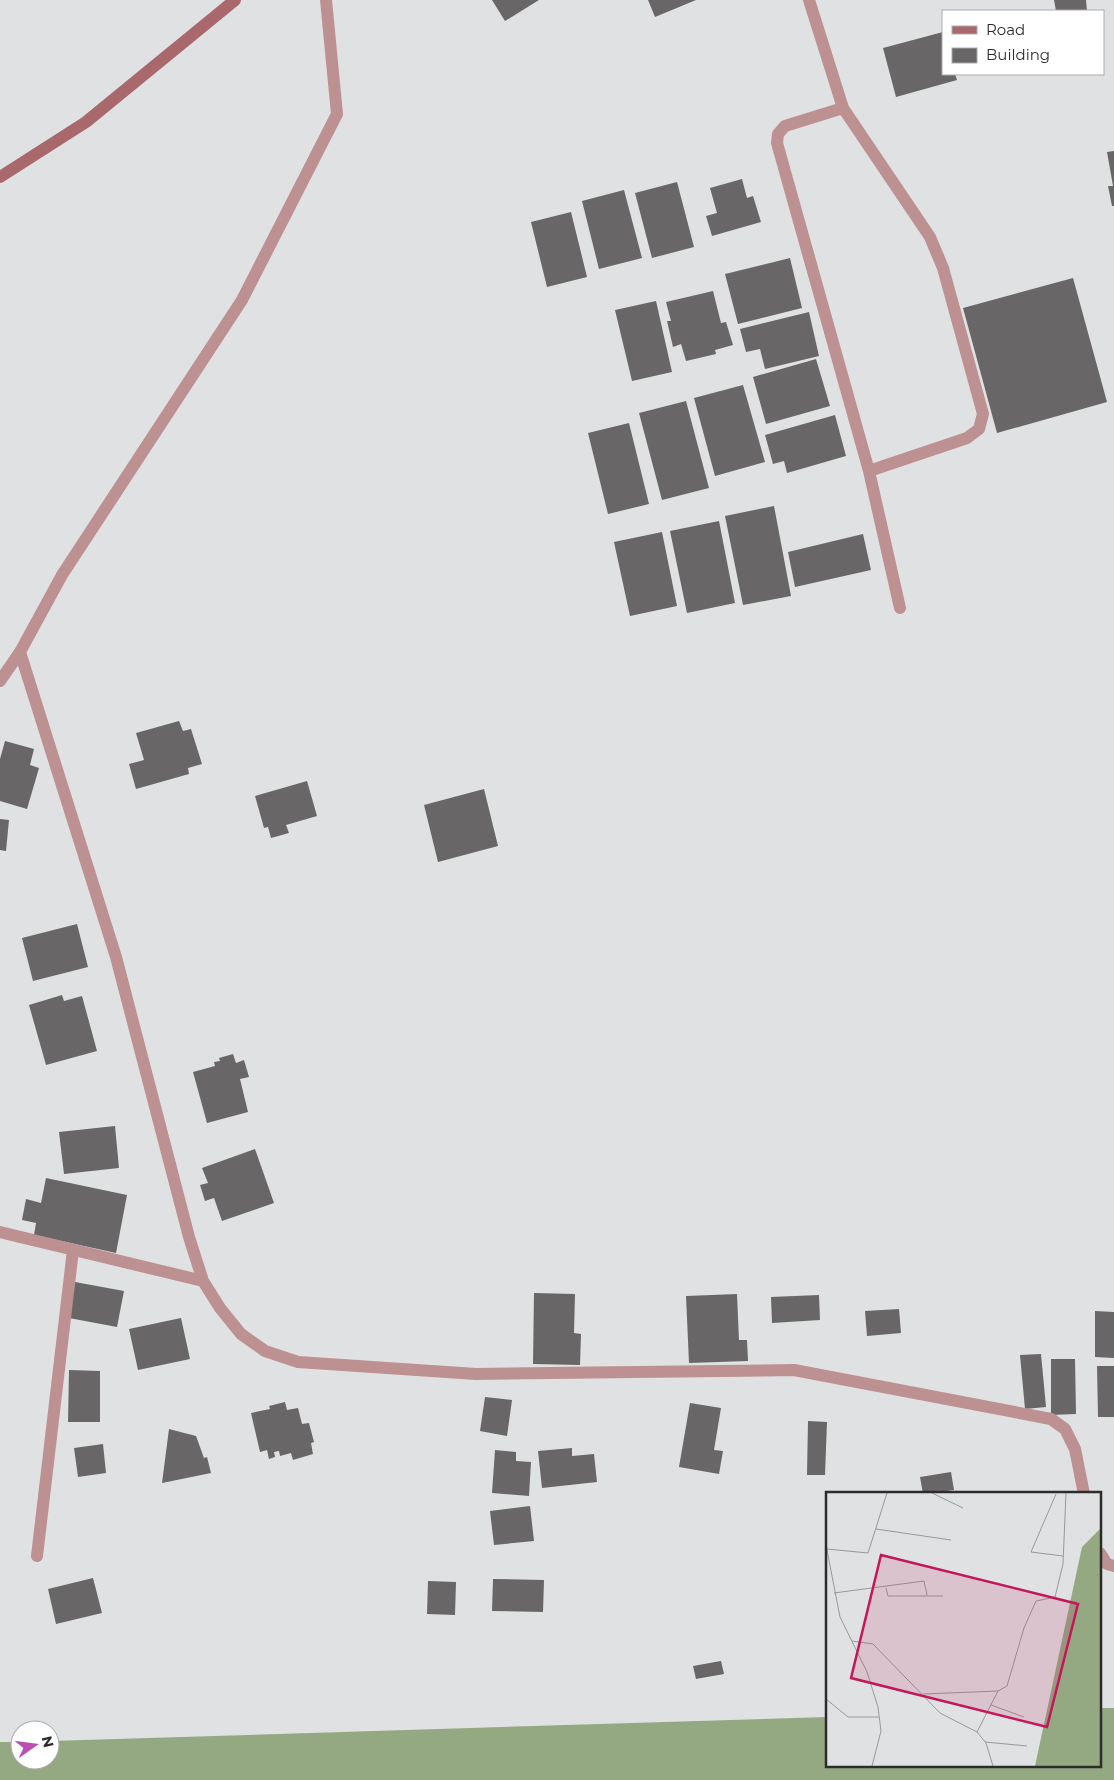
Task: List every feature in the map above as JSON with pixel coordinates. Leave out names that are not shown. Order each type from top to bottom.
[{"type":"main road","points":[[0,177],[86,122],[235,0]]},
{"type":"street","points":[[0,681],[20,652],[62,575],[242,300],[337,114],[326,0]]},
{"type":"street","points":[[809,0],[843,108],[930,237],[943,268],[983,414],[979,429],[967,438],[869,471]]},
{"type":"street","points":[[843,108],[785,126],[778,134],[777,142],[869,471],[900,608]]},
{"type":"street","points":[[20,652],[116,957],[189,1237],[203,1281],[220,1308],[241,1334],[265,1351],[298,1362],[476,1374],[794,1370],[1051,1419],[1066,1430],[1075,1449],[1084,1492]]},
{"type":"street","points":[[0,1232],[203,1281]]},
{"type":"street","points":[[37,1556],[73,1250]]},
{"type":"street","points":[[1102,1556],[1107,1564],[1114,1566]]},
{"type":"green space","points":[[1102,1708],[1114,1708],[1114,1780],[0,1780],[0,1742],[10,1742],[10,1770],[60,1770],[60,1741],[826,1717],[826,1768],[1102,1768]]},
{"type":"building","points":[[492,0],[539,0],[505,21]]},
{"type":"building","points":[[648,0],[696,0],[655,17]]},
{"type":"building","points":[[1054,0],[1086,0],[1087,10],[1056,10]]},
{"type":"building","points":[[942,32],[942,75],[955,75],[957,80],[896,97],[883,48]]},
{"type":"building","points":[[1114,151],[1114,206],[1112,206],[1108,186],[1113,186],[1107,152]]},
{"type":"building","points":[[742,179],[747,198],[753,196],[761,222],[712,236],[706,216],[717,213],[710,188]]},
{"type":"building","points":[[677,182],[694,247],[652,258],[635,193]]},
{"type":"building","points":[[624,190],[642,258],[599,269],[582,201]]},
{"type":"building","points":[[571,212],[587,277],[547,287],[531,222]]},
{"type":"building","points":[[790,258],[802,308],[738,324],[725,274]]},
{"type":"building","points":[[1073,278],[1107,402],[997,433],[963,308]]},
{"type":"building","points":[[713,291],[721,323],[726,322],[733,345],[715,350],[716,354],[686,361],[681,344],[673,347],[667,321],[671,321],[666,302]]},
{"type":"building","points":[[656,301],[672,372],[632,381],[615,310]]},
{"type":"building","points":[[809,312],[819,356],[765,369],[760,349],[746,352],[740,329]]},
{"type":"building","points":[[816,359],[830,406],[766,424],[753,377]]},
{"type":"building","points":[[743,385],[765,462],[715,476],[694,398]]},
{"type":"building","points":[[686,401],[709,488],[662,500],[639,413]]},
{"type":"building","points":[[835,415],[846,456],[787,473],[784,461],[773,464],[765,435]]},
{"type":"building","points":[[629,423],[649,504],[608,514],[588,433]]},
{"type":"building","points":[[774,506],[791,596],[743,605],[725,516]]},
{"type":"building","points":[[719,521],[735,603],[687,613],[670,531]]},
{"type":"building","points":[[662,532],[677,606],[630,616],[614,542]]},
{"type":"building","points":[[863,534],[871,570],[795,587],[788,552]]},
{"type":"building","points":[[179,721],[183,731],[191,729],[202,764],[188,768],[189,774],[136,789],[129,764],[144,760],[136,733]]},
{"type":"building","points":[[5,741],[34,749],[30,765],[39,768],[27,809],[0,801],[0,759]]},
{"type":"building","points":[[307,781],[317,816],[286,825],[289,833],[271,838],[268,827],[264,828],[255,796]]},
{"type":"building","points":[[484,789],[498,846],[438,862],[424,805]]},
{"type":"building","points":[[0,819],[9,820],[6,851],[0,850]]},
{"type":"building","points":[[77,924],[88,967],[33,981],[22,938]]},
{"type":"building","points":[[62,995],[64,1001],[82,996],[97,1051],[46,1065],[29,1005]]},
{"type":"building","points":[[233,1054],[236,1063],[244,1060],[249,1077],[240,1079],[248,1112],[207,1123],[193,1072],[215,1066],[214,1062],[220,1061],[219,1058]]},
{"type":"building","points":[[115,1126],[119,1168],[64,1174],[59,1132]]},
{"type":"building","points":[[255,1149],[274,1203],[222,1221],[214,1198],[205,1201],[200,1185],[208,1183],[202,1168]]},
{"type":"building","points":[[46,1178],[127,1195],[116,1253],[34,1235],[36,1223],[22,1220],[26,1199],[41,1203]]},
{"type":"building","points":[[75,1282],[124,1291],[117,1327],[69,1318]]},
{"type":"building","points":[[534,1293],[575,1294],[574,1333],[581,1334],[580,1365],[533,1364]]},
{"type":"building","points":[[737,1294],[739,1340],[747,1340],[748,1361],[689,1363],[686,1296]]},
{"type":"building","points":[[819,1295],[820,1320],[772,1323],[771,1297]]},
{"type":"building","points":[[899,1309],[901,1333],[867,1336],[865,1311]]},
{"type":"building","points":[[1095,1311],[1114,1312],[1114,1358],[1095,1357]]},
{"type":"building","points":[[181,1318],[190,1359],[138,1370],[129,1329]]},
{"type":"building","points":[[1041,1354],[1046,1407],[1025,1409],[1020,1355]]},
{"type":"building","points":[[1051,1359],[1075,1359],[1076,1414],[1051,1415]]},
{"type":"building","points":[[1097,1366],[1114,1366],[1114,1417],[1098,1417]]},
{"type":"building","points":[[69,1370],[100,1371],[100,1422],[68,1422]]},
{"type":"building","points":[[485,1397],[512,1400],[507,1436],[480,1431]]},
{"type":"building","points":[[285,1402],[287,1410],[298,1408],[302,1424],[309,1423],[314,1442],[311,1443],[313,1454],[293,1460],[291,1453],[280,1456],[279,1451],[274,1452],[275,1457],[269,1459],[267,1450],[260,1452],[251,1413],[270,1409],[269,1406]]},
{"type":"building","points":[[690,1403],[721,1408],[714,1450],[723,1451],[719,1474],[679,1467]]},
{"type":"building","points":[[808,1421],[827,1422],[825,1475],[807,1475]]},
{"type":"building","points":[[169,1429],[196,1436],[204,1458],[207,1457],[211,1473],[162,1483]]},
{"type":"building","points":[[103,1444],[106,1473],[78,1477],[74,1448]]},
{"type":"building","points":[[572,1448],[572,1456],[594,1454],[597,1482],[542,1488],[538,1451]]},
{"type":"building","points":[[495,1450],[516,1452],[516,1461],[531,1462],[529,1496],[492,1493]]},
{"type":"building","points":[[951,1472],[954,1490],[923,1492],[920,1477]]},
{"type":"building","points":[[530,1506],[534,1541],[494,1545],[490,1511]]},
{"type":"building","points":[[93,1578],[102,1613],[56,1624],[48,1589]]},
{"type":"building","points":[[493,1579],[544,1580],[543,1612],[492,1611]]},
{"type":"building","points":[[428,1581],[456,1582],[455,1615],[427,1614]]},
{"type":"building","points":[[721,1661],[724,1674],[696,1679],[693,1666]]}]
